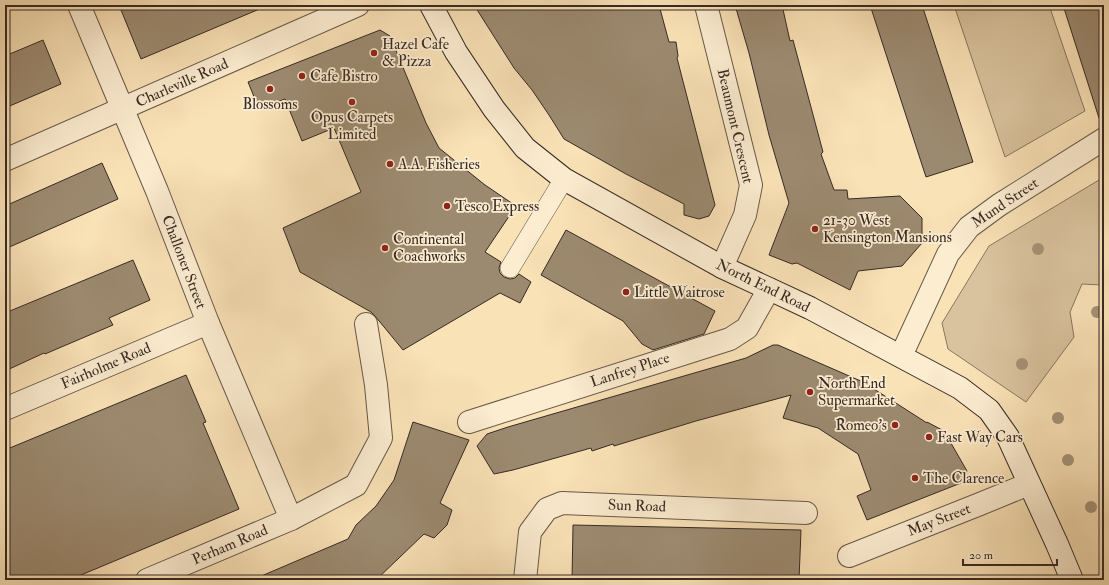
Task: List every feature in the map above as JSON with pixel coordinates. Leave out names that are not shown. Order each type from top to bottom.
[{"type":"street","name":"Challoner Street","points":[[79,5],[157,191],[208,323],[291,519]]},
{"type":"street","name":"Charleville Road","points":[[5,160],[122,110],[358,5]]},
{"type":"street","name":"North End Road","points":[[431,5],[456,52],[494,109],[525,148],[564,179],[722,267],[810,308],[960,388],[989,410],[1008,437],[1072,580]]},
{"type":"street","name":"Beaumont Crescent","points":[[706,5],[751,185],[746,215],[722,267]]},
{"type":"street","name":"Mund Street","points":[[901,356],[948,254],[969,227],[999,205],[1104,139]]},
{"type":"street","name":"Lanfrey Place","points":[[469,422],[730,339],[747,328],[769,289]]},
{"type":"street","name":"Fairholme Road","points":[[5,409],[208,323]]},
{"type":"street","name":"Perham Road","points":[[147,580],[291,519],[356,485],[381,438],[376,385],[366,324]]},
{"type":"street","name":"May Street","points":[[849,556],[1029,484]]},
{"type":"street","name":"Sun Road","points":[[525,580],[530,532],[546,509],[562,503],[806,513]]},
{"type":"lane","points":[[510,268],[564,179]]},
{"type":"shaded area","points":[[954,5],[1049,5],[1085,111],[1005,157]]},
{"type":"shaded area","points":[[1104,177],[1104,260],[1101,285],[1082,284],[1070,312],[1074,337],[1026,402],[948,349],[942,323],[989,246]]},
{"type":"building","points":[[119,5],[269,5],[141,59]]},
{"type":"building","points":[[474,5],[659,5],[669,42],[676,42],[677,58],[715,205],[709,216],[699,219],[684,215],[684,204],[626,174],[564,139],[532,90],[514,68]]},
{"type":"building","points":[[735,5],[782,5],[790,41],[793,40],[823,152],[821,154],[834,190],[847,190],[848,199],[900,196],[922,218],[922,243],[902,266],[858,271],[850,290],[797,263],[792,264],[769,255],[789,203],[769,135],[749,53]]},
{"type":"building","points":[[870,5],[922,5],[973,162],[926,177]]},
{"type":"building","points":[[1063,5],[1104,5],[1104,117],[1099,118]]},
{"type":"building","points":[[380,30],[390,36],[426,123],[439,148],[485,185],[516,206],[485,252],[501,262],[499,268],[500,273],[504,277],[510,279],[515,278],[519,274],[531,282],[520,303],[500,293],[403,350],[371,312],[300,272],[283,228],[361,192],[334,128],[302,141],[285,99],[259,109],[248,82]]},
{"type":"building","points":[[43,40],[61,84],[5,108],[5,56]]},
{"type":"building","points":[[102,163],[118,199],[5,249],[5,206]]},
{"type":"building","name":"Little Waitrose","points":[[566,230],[715,311],[704,334],[653,350],[642,344],[623,321],[541,275]]},
{"type":"building","points":[[133,260],[150,300],[109,318],[113,325],[45,354],[44,353],[5,371],[5,313]]},
{"type":"building","points":[[773,345],[778,345],[863,382],[927,423],[944,431],[967,471],[961,483],[867,520],[857,496],[871,490],[858,454],[818,428],[783,418],[791,395],[696,421],[614,446],[613,444],[592,451],[591,448],[494,474],[477,446],[487,434],[746,358]]},
{"type":"building","points":[[186,375],[206,422],[203,423],[239,509],[69,580],[5,580],[5,450]]},
{"type":"building","points":[[413,422],[469,440],[440,503],[452,510],[447,525],[434,538],[424,534],[376,580],[252,580],[348,539],[356,525],[376,506],[394,480]]},
{"type":"building","points":[[573,525],[801,530],[799,580],[572,580]]},
{"type":"place","name":"Hazel Cafe & Pizza","points":[[374,53]]},
{"type":"place","name":"Cafe Bistro","points":[[302,76]]},
{"type":"place","name":"Blossoms","points":[[270,89]]},
{"type":"place","name":"Opus Carpets Limited","points":[[352,102]]},
{"type":"place","name":"A.A. Fisheries","points":[[390,164]]},
{"type":"place","name":"Tesco Express","points":[[447,206]]},
{"type":"place","name":"21-30 West Kensington Mansions","points":[[815,229]]},
{"type":"place","name":"Continental Coachworks","points":[[385,248]]},
{"type":"place","name":"Little Waitrose","points":[[626,292]]},
{"type":"place","name":"North End Supermarket","points":[[810,392]]},
{"type":"place","name":"Romeo's","points":[[895,425]]},
{"type":"place","name":"Fast Way Cars","points":[[929,437]]},
{"type":"place","name":"The Clarence","points":[[915,478]]}]
